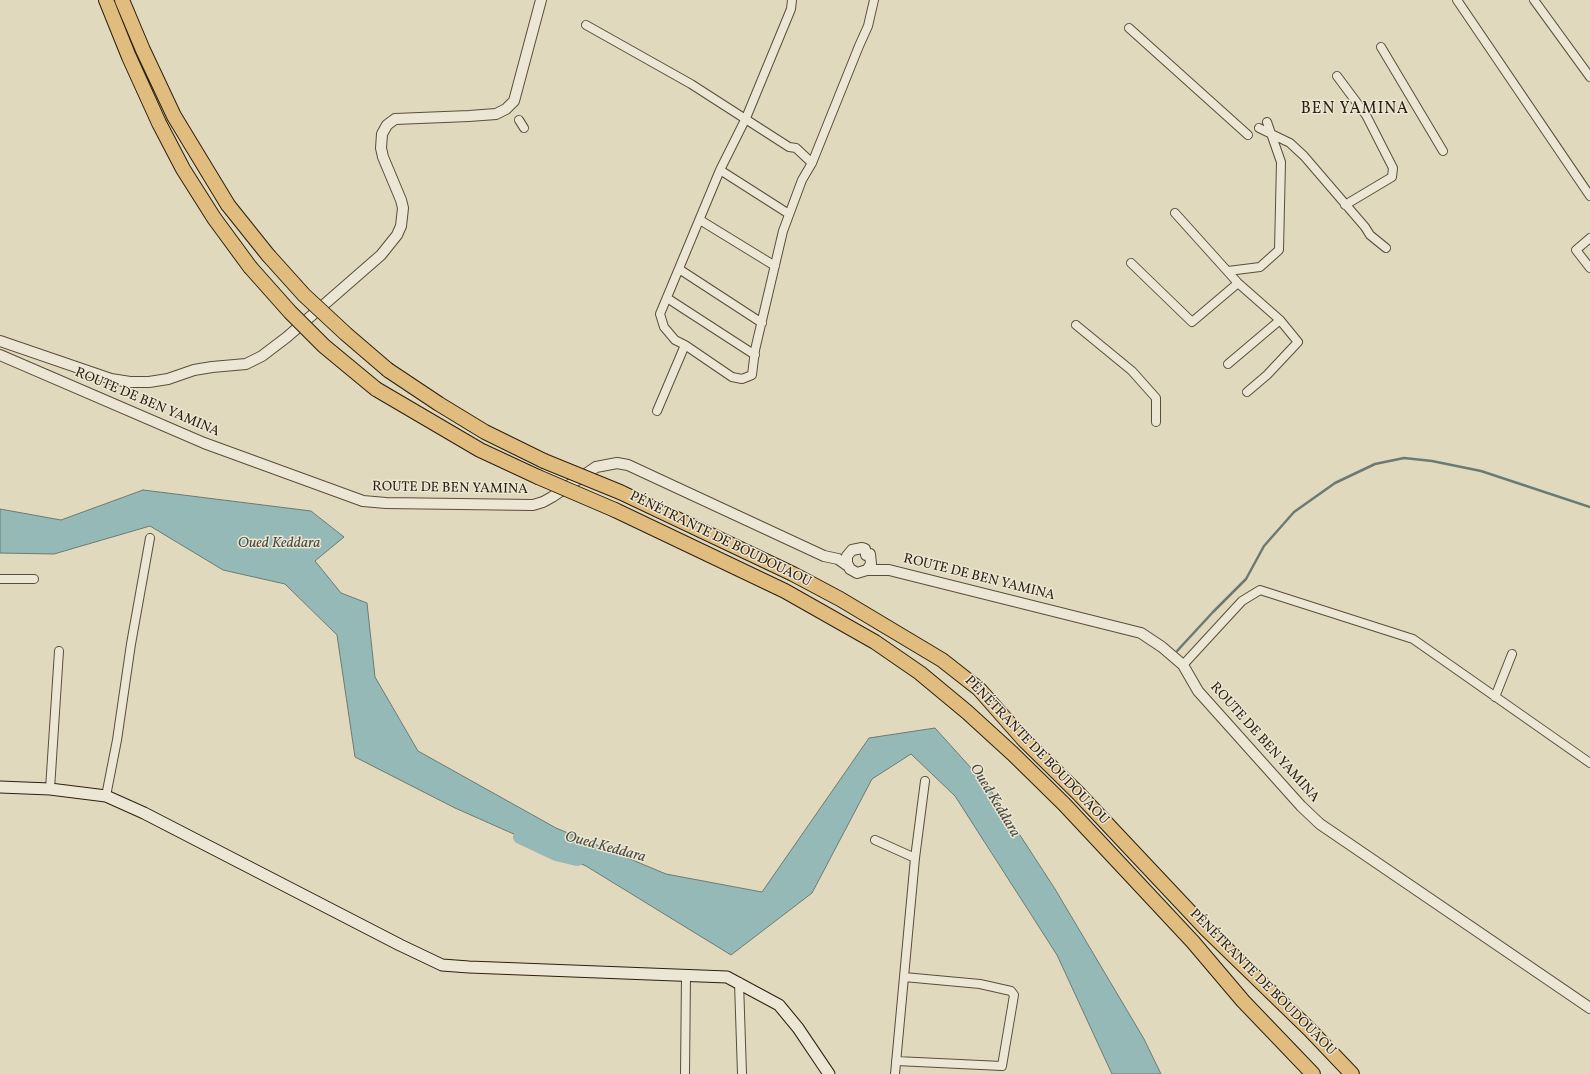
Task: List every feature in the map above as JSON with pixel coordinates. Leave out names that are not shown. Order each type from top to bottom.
[{"type":"highway","name":"PÉNÉTRANTE DE BOUDOUAOU","points":[[106,0],[129,57],[159,123],[183,169],[214,218],[250,267],[290,312],[324,346],[376,389],[480,450],[615,510],[785,591],[875,642],[920,673],[1007,748],[1064,804],[1193,942],[1243,1001],[1313,1074]]},
{"type":"highway","name":"PÉNÉTRANTE DE BOUDOUAOU","points":[[122,0],[143,50],[174,116],[228,205],[268,255],[304,295],[346,334],[388,370],[485,432],[544,461],[620,492],[793,574],[840,598],[942,660],[980,690],[1024,740],[1078,793],[1206,929],[1309,1029],[1352,1074]]},
{"type":"main road","points":[[0,787],[50,789],[106,796],[442,965],[727,977],[779,1005],[798,1028],[829,1074]]},
{"type":"street","points":[[0,341],[111,379],[130,382],[149,382],[168,379],[194,370],[212,366],[237,366],[254,361],[287,337],[382,255],[397,235],[402,222],[403,208],[383,157],[381,148],[382,134],[387,125],[395,119],[496,114],[506,109],[514,101],[541,0]]},
{"type":"street","points":[[792,0],[791,8],[746,118],[720,170],[660,314],[664,327],[675,340],[685,345],[732,377],[742,379],[752,375],[755,355],[783,231],[802,180],[812,163],[868,26],[874,0]]},
{"type":"street","points":[[1457,0],[1590,196]]},
{"type":"street","points":[[1534,0],[1590,77]]},
{"type":"street","points":[[586,24],[691,84],[789,147],[796,148],[812,163]]},
{"type":"street","points":[[1129,28],[1248,135]]},
{"type":"street","points":[[1381,47],[1443,152]]},
{"type":"street","points":[[1337,76],[1366,115],[1393,168],[1392,177],[1345,205]]},
{"type":"street","points":[[519,120],[524,128]]},
{"type":"street","points":[[1228,271],[1260,267],[1279,250],[1281,162],[1267,122]]},
{"type":"street","points":[[1258,128],[1290,143],[1304,156],[1365,227],[1370,236],[1386,248]]},
{"type":"street","points":[[720,170],[789,214]]},
{"type":"street","points":[[1175,213],[1238,283],[1280,320],[1298,342],[1267,375],[1247,392]]},
{"type":"street","points":[[700,220],[775,266]]},
{"type":"street","points":[[1590,238],[1576,250],[1590,268]]},
{"type":"street","points":[[1131,264],[1192,322],[1238,283]]},
{"type":"street","points":[[679,269],[762,323]]},
{"type":"street","points":[[667,298],[755,355]]},
{"type":"street","points":[[1228,364],[1280,320]]},
{"type":"street","points":[[1076,324],[1132,371],[1156,398],[1156,422]]},
{"type":"street","points":[[657,411],[685,345]]},
{"type":"street","name":"ROUTE DE BEN YAMINA","points":[[0,355],[204,443],[363,501],[394,503],[533,505],[552,497],[596,467],[607,464],[622,464],[628,465],[824,556],[838,559],[848,566]]},
{"type":"street","points":[[106,796],[150,538]]},
{"type":"street","points":[[824,556],[849,552],[855,548],[862,548],[865,549],[866,555],[870,554],[872,557],[871,564],[867,570],[857,573],[853,572],[848,566],[846,559],[849,552]]},
{"type":"street","name":"ROUTE DE BEN YAMINA","points":[[872,557],[890,570]]},
{"type":"street","name":"ROUTE DE BEN YAMINA","points":[[867,570],[890,570],[1141,633],[1162,647],[1183,665],[1198,691],[1301,806],[1320,824],[1590,1008]]},
{"type":"street","points":[[0,578],[34,579]]},
{"type":"street","points":[[1183,665],[1242,601],[1260,590],[1413,639],[1590,763]]},
{"type":"street","points":[[50,789],[59,651]]},
{"type":"street","points":[[1495,697],[1512,654]]},
{"type":"street","points":[[895,1074],[915,858],[925,781]]},
{"type":"street","points":[[875,840],[915,858]]},
{"type":"street","points":[[684,1074],[686,975]]},
{"type":"street","points":[[896,1061],[1002,1066],[1014,995],[1011,990],[980,984],[904,977]]},
{"type":"street","points":[[738,982],[742,1074]]},
{"type":"water","name":"Oued Keddara","points":[[143,490],[311,511],[344,537],[315,561],[341,593],[367,603],[375,677],[418,751],[556,828],[666,874],[762,892],[869,738],[935,728],[990,789],[1055,889],[1144,1039],[1161,1074],[1112,1074],[1057,955],[955,796],[911,754],[872,779],[812,893],[731,955],[586,866],[455,808],[355,757],[337,635],[285,584],[223,570],[150,526],[54,554],[0,553],[0,509],[61,520]]},
{"type":"waterway","points":[[1177,651],[1246,579],[1264,546],[1294,512],[1335,483],[1375,464],[1404,458],[1432,461],[1481,471],[1590,507]]},
{"type":"waterway","name":"Oued Keddara","points":[[520,837],[556,854],[577,859]]},
{"type":"district","name":"BEN YAMINA","points":[[1355,110]]}]
